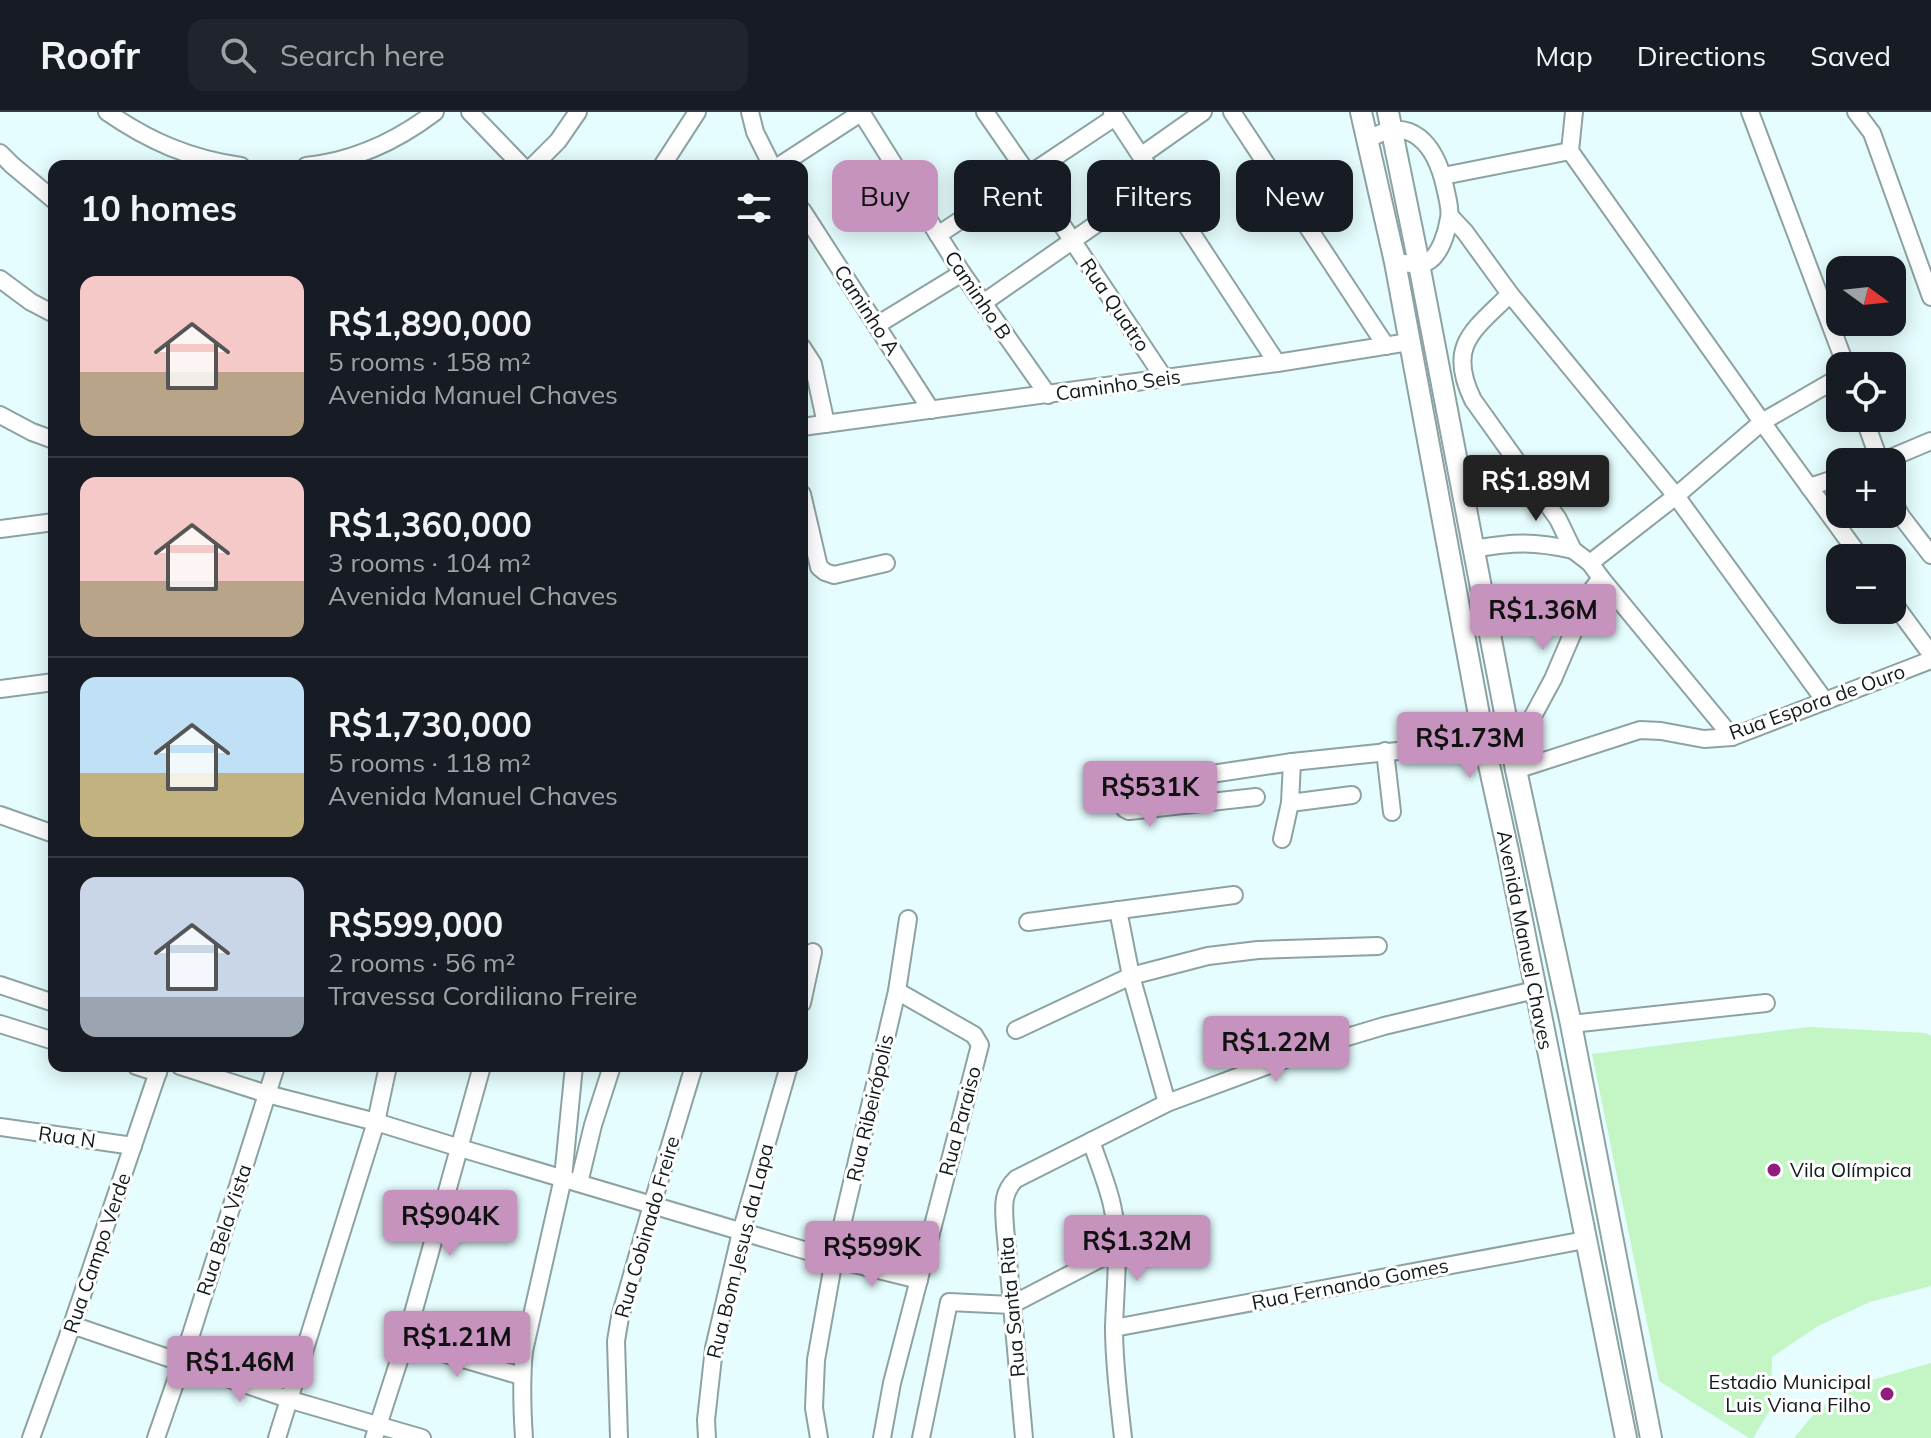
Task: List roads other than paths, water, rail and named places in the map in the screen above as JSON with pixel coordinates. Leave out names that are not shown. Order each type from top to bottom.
[{"type":"main road","name":"Avenida Manuel Chaves","points":[[1361,112],[1395,262],[1484,742],[1626,1438]]},
{"type":"main road","name":"Avenida Manuel Chaves","points":[[1390,120],[1516,770],[1571,1024],[1651,1438]]},
{"type":"street","points":[[107,112],[182,160]]},
{"type":"street","points":[[338,160],[378,147],[435,112]]},
{"type":"street","points":[[470,112],[516,160]]},
{"type":"street","points":[[539,160],[558,141],[578,112]]},
{"type":"street","points":[[666,160],[697,112]]},
{"type":"street","points":[[750,112],[755,132],[769,160]]},
{"type":"street","points":[[788,160],[861,112]]},
{"type":"street","name":"Caminho B","points":[[861,112],[962,273],[1048,395]]},
{"type":"street","name":"Rua Quatro","points":[[985,112],[1018,160]]},
{"type":"street","points":[[1142,155],[1203,112]]},
{"type":"street","points":[[1232,112],[1386,346]]},
{"type":"street","points":[[1574,112],[1570,151],[1851,544]]},
{"type":"street","points":[[1750,112],[1841,352]]},
{"type":"street","points":[[1856,112],[1872,133],[1931,297]]},
{"type":"street","points":[[1048,160],[1114,114],[1145,160]]},
{"type":"street","points":[[1368,140],[1390,120],[1422,141],[1443,176],[1450,216],[1441,245],[1432,259],[1419,264],[1395,262]]},
{"type":"street","points":[[1443,176],[1570,151]]},
{"type":"street","points":[[0,153],[48,195]]},
{"type":"street","points":[[1450,216],[1676,496],[1825,701]]},
{"type":"street","points":[[938,235],[954,224]]},
{"type":"street","name":"Caminho A","points":[[809,228],[877,325],[931,410]]},
{"type":"street","points":[[983,303],[1087,230]]},
{"type":"street","name":"Rua Quatro","points":[[1067,232],[1164,378]]},
{"type":"street","points":[[1191,232],[1277,363]]},
{"type":"street","points":[[877,325],[962,273]]},
{"type":"street","points":[[0,279],[48,311]]},
{"type":"street","points":[[1510,294],[1470,333],[1461,362],[1464,382],[1473,400],[1558,519],[1573,550]]},
{"type":"street","name":"Caminho Seis","points":[[808,426],[1277,363],[1409,342]]},
{"type":"street","points":[[808,356],[813,364],[826,424]]},
{"type":"street","points":[[1590,563],[1676,496],[1762,422],[1826,385]]},
{"type":"street","points":[[0,415],[48,438]]},
{"type":"street","points":[[1906,452],[1931,441]]},
{"type":"street","points":[[1809,487],[1826,482]]},
{"type":"street","points":[[808,520],[819,567],[825,572],[834,575],[886,563]]},
{"type":"street","points":[[1906,522],[1931,555]]},
{"type":"street","points":[[0,529],[48,523]]},
{"type":"street","points":[[1473,549],[1540,543],[1573,550],[1590,563],[1732,737]]},
{"type":"street","points":[[1512,747],[1526,729],[1547,690],[1585,599],[1601,578]]},
{"type":"street","points":[[1906,621],[1931,657]]},
{"type":"street","name":"Rua Espora de Ouro","points":[[1516,770],[1640,730],[1704,739],[1732,737],[1931,657]]},
{"type":"street","points":[[0,689],[48,683]]},
{"type":"street","points":[[1256,797],[1129,811],[1123,806],[1122,794],[1131,786],[1292,762],[1484,742]]},
{"type":"street","points":[[1385,751],[1392,812]]},
{"type":"street","points":[[1282,839],[1290,803],[1292,762]]},
{"type":"street","points":[[1290,803],[1352,795]]},
{"type":"street","points":[[0,815],[48,830]]},
{"type":"street","points":[[1028,922],[1234,895]]},
{"type":"street","points":[[1118,910],[1131,976],[1167,1103]]},
{"type":"street","name":"Rua Ribeirópolis","points":[[819,1438],[814,1408],[815,1370],[834,1259],[897,991],[908,919]]},
{"type":"street","points":[[1016,1030],[1131,976],[1208,956],[1258,950],[1378,946]]},
{"type":"street","points":[[808,975],[813,952]]},
{"type":"street","points":[[0,985],[48,1001]]},
{"type":"street","points":[[1123,1438],[1114,1328],[1117,1250],[1112,1205],[1091,1141],[1167,1103],[1334,1041],[1535,990]]},
{"type":"street","name":"Rua Paraiso","points":[[882,1438],[892,1383],[980,1045],[976,1038],[897,991]]},
{"type":"street","points":[[1571,1024],[1766,1003]]},
{"type":"street","points":[[0,1024],[48,1039]]},
{"type":"street","name":"Rua Campo Verde","points":[[31,1438],[158,1072]]},
{"type":"street","points":[[199,1072],[834,1259],[919,1280]]},
{"type":"street","name":"Rua Bela Vista","points":[[156,1438],[274,1072]]},
{"type":"street","points":[[277,1438],[376,1122],[387,1072]]},
{"type":"street","points":[[376,1432],[405,1342],[480,1072]]},
{"type":"street","points":[[571,1181],[574,1072]]},
{"type":"street","points":[[524,1438],[521,1376],[524,1351],[571,1181],[610,1072]]},
{"type":"street","name":"Rua Cobinado Freire","points":[[619,1438],[616,1341],[620,1317],[692,1072]]},
{"type":"street","name":"Rua Bom Jesus da Lapa","points":[[707,1438],[714,1348],[741,1232],[787,1072]]},
{"type":"street","name":"Rua N","points":[[0,1127],[133,1146]]},
{"type":"street","name":"Rua Santa Rita","points":[[1024,1438],[1004,1207],[1008,1187],[1016,1179],[1091,1141]]},
{"type":"street","name":"Rua Fernando Gomes","points":[[1114,1328],[1585,1240]]},
{"type":"street","points":[[921,1438],[949,1302],[1011,1305],[1117,1250]]},
{"type":"street","points":[[72,1325],[376,1432],[422,1438]]},
{"type":"street","points":[[405,1342],[521,1376]]},
{"type":"place","name":"Vila Olímpica","points":[[1774,1170]]},
{"type":"place","name":"Estadio Municipal Luis Viana Filho","points":[[1887,1394]]}]
